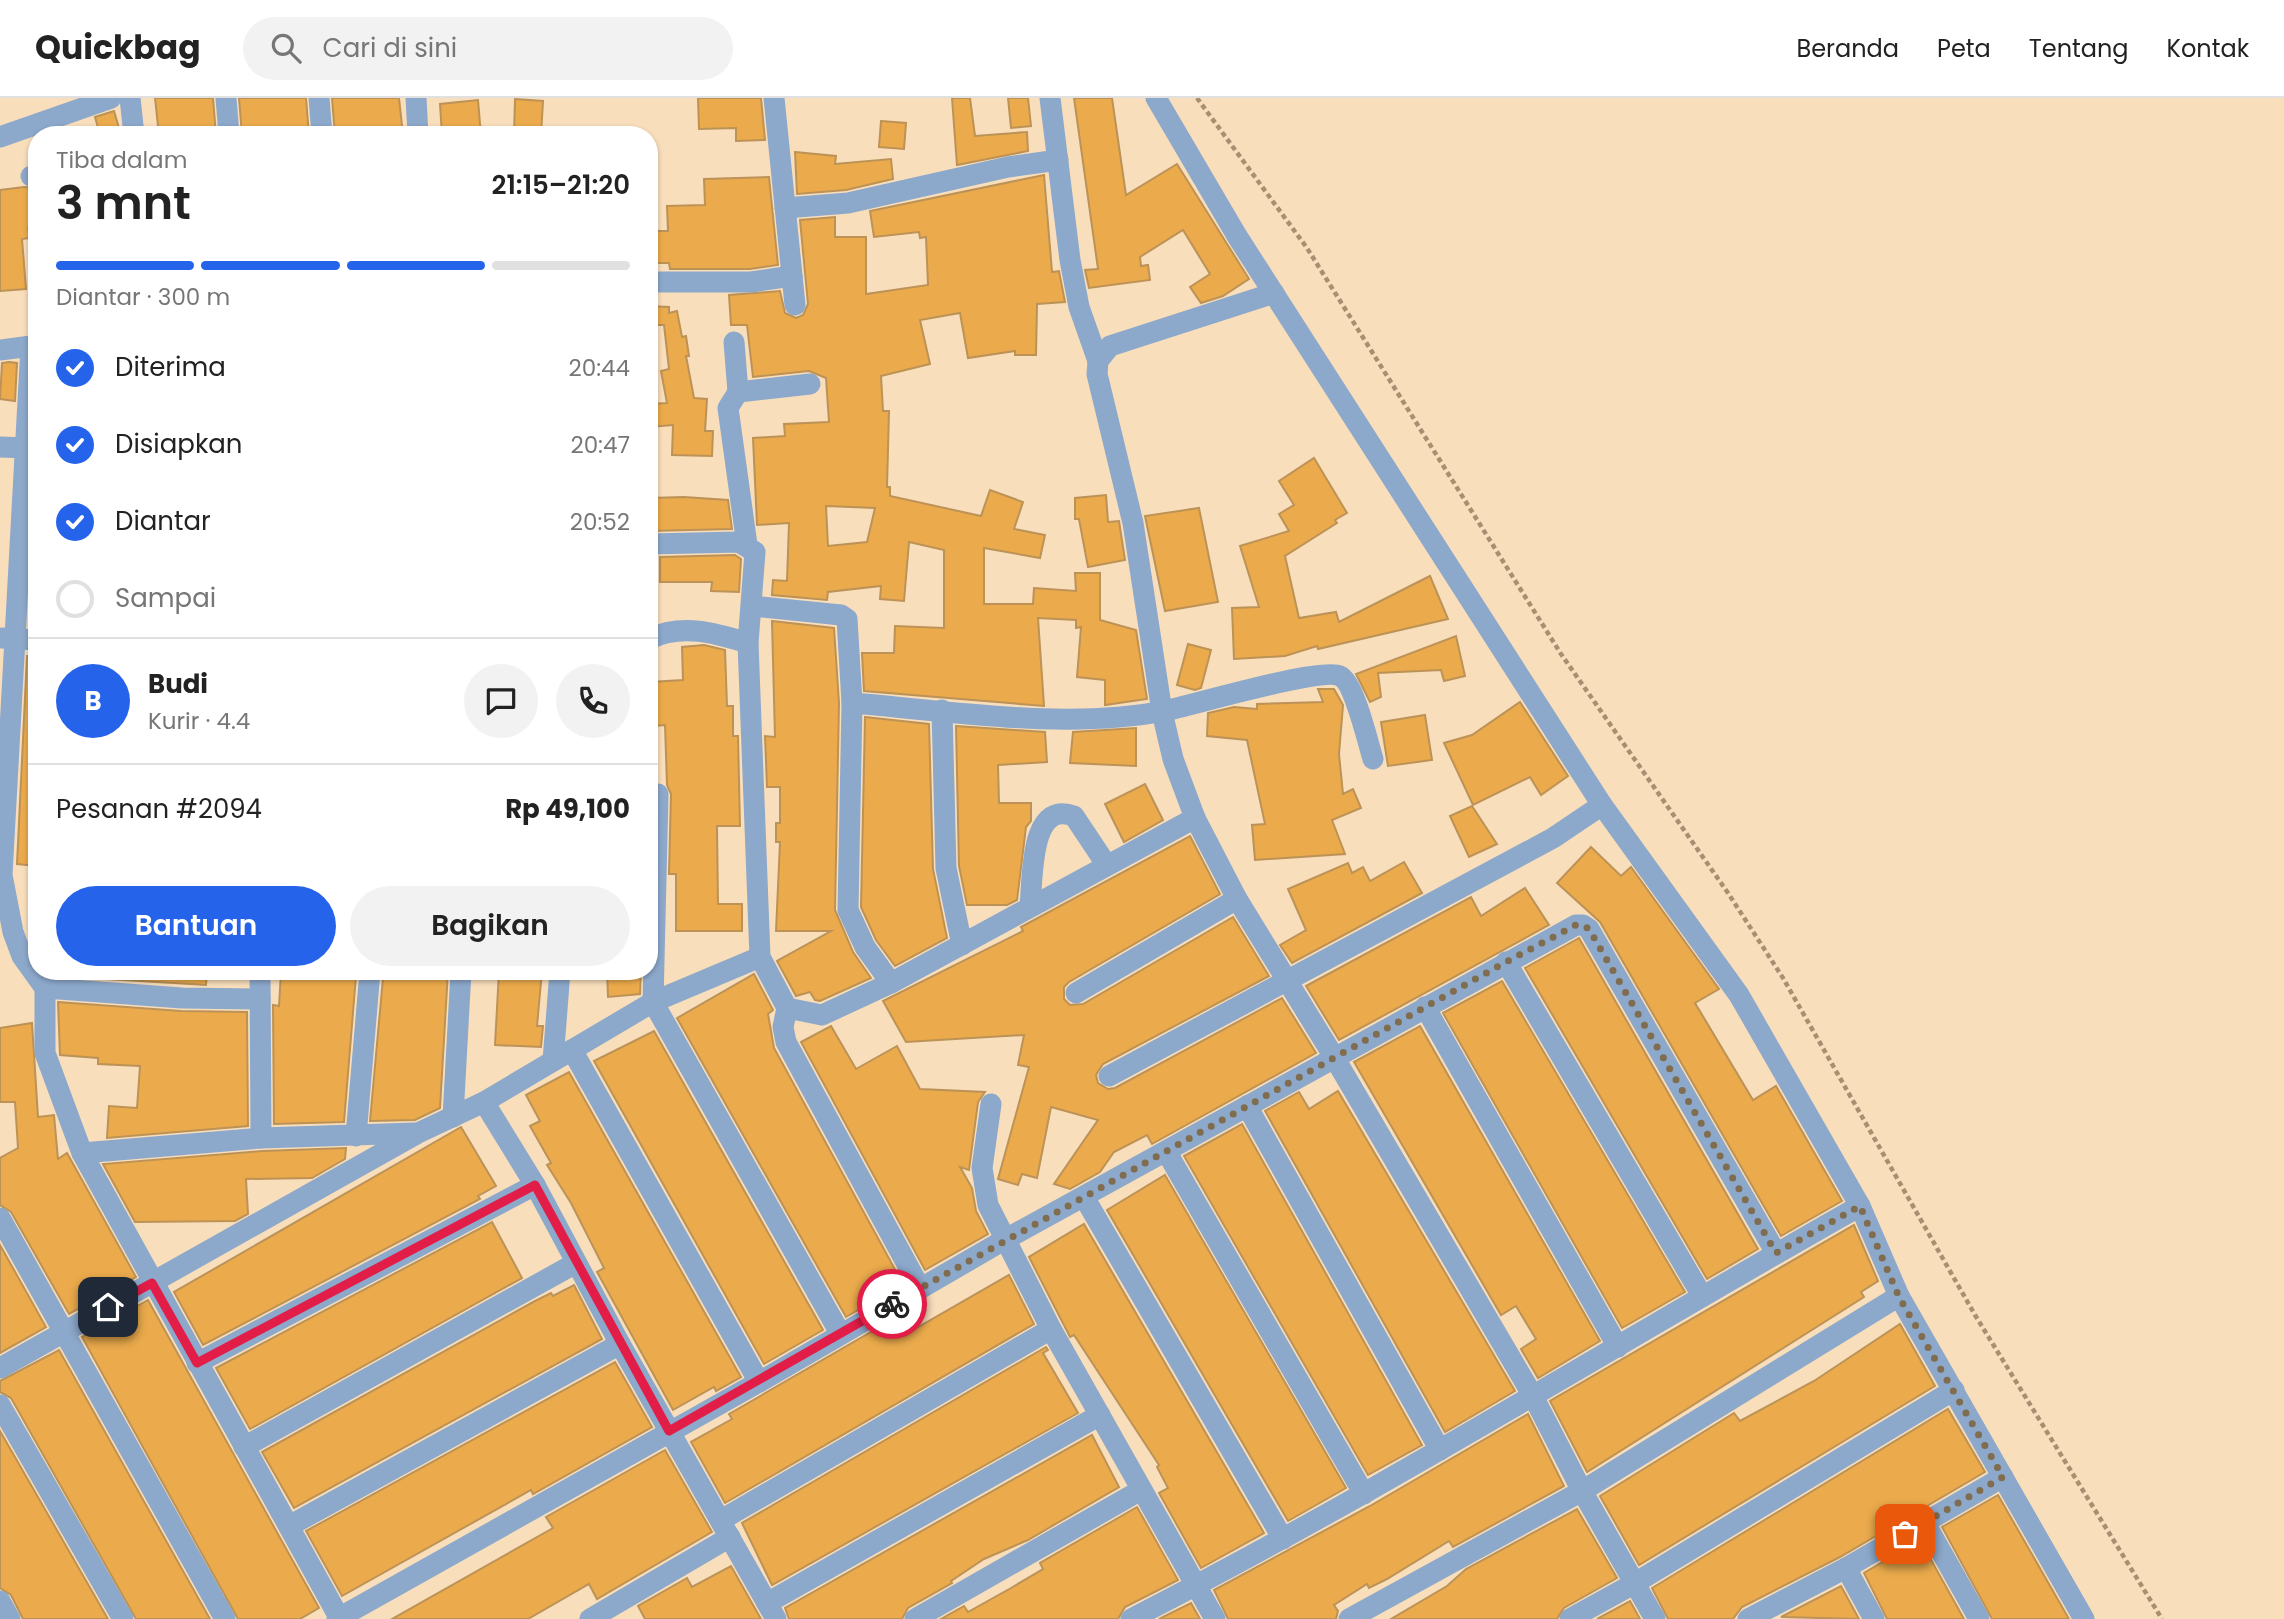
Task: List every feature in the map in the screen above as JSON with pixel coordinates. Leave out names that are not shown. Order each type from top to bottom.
[{"type":"street","points":[[31,126],[111,98]]},
{"type":"street","points":[[130,98],[133,126]]},
{"type":"street","points":[[226,98],[228,126]]},
{"type":"street","points":[[319,98],[321,126]]},
{"type":"street","points":[[416,98],[418,126]]},
{"type":"street","points":[[774,98],[795,305]]},
{"type":"street","points":[[1050,98],[1079,307],[1098,361],[1097,374],[1133,523],[1161,712],[1173,759],[1195,818],[1237,899],[1334,1057],[1533,1396],[1582,1491],[1655,1619]]},
{"type":"street","points":[[1156,98],[1274,293],[1602,805],[1739,995],[1860,1206],[1899,1297],[2084,1619]]},
{"type":"street","points":[[0,137],[28,127]]},
{"type":"street","points":[[785,208],[848,203],[974,174],[1058,160]]},
{"type":"street","points":[[658,282],[751,282],[792,276]]},
{"type":"street","points":[[1098,361],[1110,346],[1274,293]]},
{"type":"street","points":[[734,342],[738,393],[728,408],[729,432],[747,545]]},
{"type":"street","points":[[0,350],[28,343]]},
{"type":"street","points":[[738,393],[810,384]]},
{"type":"street","points":[[0,447],[28,448],[10,540],[1,875],[13,932],[28,964]]},
{"type":"street","points":[[658,544],[739,541],[755,552],[748,643],[760,957],[787,1008],[783,1027],[786,1042],[920,1288]]},
{"type":"street","points":[[752,606],[846,617],[852,703],[848,910],[865,947],[891,983]]},
{"type":"street","points":[[658,637],[687,630],[713,632],[748,643]]},
{"type":"street","points":[[7,638],[28,639]]},
{"type":"street","points":[[852,703],[1021,718],[1161,712],[1289,682],[1337,675],[1345,679],[1373,759]]},
{"type":"street","points":[[942,710],[946,869],[962,944]]},
{"type":"street","points":[[1109,1076],[1286,978],[1553,838],[1602,805]]},
{"type":"street","points":[[1030,906],[1038,831],[1049,818],[1066,814],[1074,816],[1106,864]]},
{"type":"street","points":[[787,1008],[822,1015],[891,983],[1195,818]]},
{"type":"street","points":[[1076,993],[1237,899]]},
{"type":"street","points":[[39,980],[45,988],[45,1053],[82,1153],[339,1619],[1004,1240],[1576,925],[1587,927],[1776,1253]]},
{"type":"street","points":[[0,1368],[418,1133],[484,1102],[653,1002],[760,957]]},
{"type":"street","points":[[1506,962],[1701,1294]]},
{"type":"street","points":[[260,980],[261,1138]]},
{"type":"street","points":[[356,1136],[369,980]]},
{"type":"street","points":[[453,1117],[461,980]]},
{"type":"street","points":[[553,1061],[559,980]]},
{"type":"street","points":[[654,980],[653,1002],[840,1333]]},
{"type":"street","points":[[45,988],[182,998],[260,999]]},
{"type":"street","points":[[1425,1007],[1618,1347]]},
{"type":"street","points":[[572,1050],[759,1382]]},
{"type":"street","points":[[484,1102],[535,1185],[620,1344],[772,1611],[1100,1415]]},
{"type":"street","points":[[991,1104],[983,1148],[982,1184],[1004,1240],[1051,1329],[1215,1619]]},
{"type":"street","points":[[1247,1106],[1440,1450]]},
{"type":"street","points":[[82,1153],[261,1138],[418,1133]]},
{"type":"street","points":[[1166,1151],[1364,1494]]},
{"type":"street","points":[[197,1363],[535,1185]]},
{"type":"street","points":[[1084,1197],[1283,1539]]},
{"type":"street","points":[[1131,1619],[1364,1494],[1618,1347],[1701,1294],[1860,1206]]},
{"type":"street","points":[[0,1218],[225,1619]]},
{"type":"street","points":[[244,1447],[576,1263]]},
{"type":"street","points":[[1349,1619],[1582,1491],[1899,1297]]},
{"type":"street","points":[[590,1619],[625,1610],[725,1528],[1051,1329]]},
{"type":"street","points":[[289,1526],[620,1344]]},
{"type":"street","points":[[1570,1619],[1635,1583],[1954,1390]]},
{"type":"street","points":[[0,1405],[123,1619]]},
{"type":"street","points":[[1758,1616],[2003,1477]]},
{"type":"street","points":[[915,1619],[1141,1490]]},
{"type":"street","points":[[1925,1523],[1979,1619]]},
{"type":"street","points":[[1846,1568],[1874,1619]]},
{"type":"street","points":[[0,1601],[10,1619]]},
{"type":"path","points":[[1198,98],[1307,248],[1560,654],[1728,893],[1783,978],[1975,1315],[2162,1619]]},
{"type":"building","points":[[155,98],[213,98],[215,126],[158,126]]},
{"type":"building","points":[[239,98],[306,98],[308,126],[241,126]]},
{"type":"building","points":[[332,98],[399,98],[402,126],[334,126]]},
{"type":"building","points":[[698,98],[761,98],[765,140],[736,141],[736,128],[699,129]]},
{"type":"building","points":[[952,98],[970,98],[975,136],[1027,132],[1028,151],[957,165]]},
{"type":"building","points":[[1008,98],[1028,98],[1031,126],[1011,128]]},
{"type":"building","points":[[1074,98],[1112,98],[1126,195],[1177,164],[1249,279],[1223,296],[1201,303],[1190,287],[1210,274],[1183,230],[1140,257],[1141,266],[1148,265],[1150,280],[1089,288],[1085,270],[1098,269]]},
{"type":"building","points":[[515,99],[543,101],[542,126],[514,126]]},
{"type":"building","points":[[478,100],[480,126],[441,126],[440,104]]},
{"type":"building","points":[[114,111],[118,126],[98,126],[95,117]]},
{"type":"building","points":[[881,121],[906,123],[904,149],[879,147]]},
{"type":"building","points":[[795,152],[836,156],[835,164],[891,159],[893,179],[846,190],[797,194]]},
{"type":"building","points":[[1044,175],[1052,272],[1059,271],[1065,302],[1037,304],[1036,355],[1015,355],[1015,351],[968,358],[960,313],[920,320],[930,364],[881,376],[883,411],[889,411],[887,487],[890,487],[890,496],[981,516],[990,490],[1023,502],[1014,529],[1045,535],[1040,558],[984,548],[984,604],[1033,604],[1034,588],[1076,591],[1075,573],[1100,573],[1100,620],[1136,630],[1147,699],[1105,705],[1105,680],[1077,677],[1081,627],[1076,628],[1076,620],[1038,618],[1044,706],[864,691],[862,653],[894,653],[895,626],[944,628],[944,550],[909,542],[904,601],[880,599],[881,586],[828,592],[827,600],[772,595],[773,580],[787,581],[789,523],[757,525],[753,438],[785,436],[784,424],[829,422],[826,378],[809,371],[753,377],[747,325],[731,325],[729,295],[780,291],[785,313],[796,318],[803,315],[808,304],[800,220],[835,217],[835,237],[866,237],[866,294],[928,285],[926,237],[920,238],[919,232],[874,237],[870,211]],"holes":[[[826,506],[875,508],[867,542],[828,546]]]},
{"type":"building","points":[[769,177],[778,265],[750,269],[670,269],[669,263],[658,263],[658,231],[668,231],[667,206],[705,205],[704,179]]},
{"type":"building","points":[[28,187],[28,238],[22,239],[26,289],[0,291],[0,190]]},
{"type":"building","points":[[658,306],[669,307],[669,313],[677,311],[682,337],[686,336],[689,356],[686,356],[694,398],[707,399],[705,431],[713,431],[712,456],[672,455],[673,425],[658,426],[658,404],[667,403],[661,371],[669,369],[664,325],[658,325]]},
{"type":"building","points":[[2,363],[17,363],[15,401],[0,399]]},
{"type":"building","points":[[1314,458],[1347,513],[1335,520],[1337,523],[1285,556],[1299,618],[1336,612],[1339,622],[1430,576],[1448,619],[1318,649],[1317,646],[1285,656],[1234,659],[1232,608],[1259,607],[1240,546],[1289,531],[1279,514],[1294,505],[1279,481]]},
{"type":"building","points":[[1106,495],[1108,522],[1119,521],[1125,560],[1088,567],[1079,519],[1075,519],[1075,498]]},
{"type":"building","points":[[658,498],[728,500],[732,529],[658,531]]},
{"type":"building","points":[[1199,508],[1218,602],[1165,611],[1145,516]]},
{"type":"building","points":[[735,555],[741,559],[739,592],[711,591],[712,582],[660,582],[660,557]]},
{"type":"building","points":[[772,621],[834,628],[839,703],[835,910],[853,952],[871,978],[820,1001],[815,1000],[810,992],[796,996],[777,961],[831,931],[776,931],[780,842],[776,842],[776,823],[780,823],[780,787],[767,787],[765,736],[775,737]]},
{"type":"building","points":[[1456,636],[1465,676],[1444,681],[1441,670],[1378,673],[1381,697],[1370,702],[1356,674]]},
{"type":"building","points":[[1188,644],[1211,650],[1201,688],[1195,690],[1177,685]]},
{"type":"building","points":[[704,645],[725,650],[727,706],[733,706],[733,736],[738,736],[740,826],[717,826],[718,904],[742,904],[742,931],[676,931],[676,874],[669,874],[671,794],[667,785],[665,725],[658,726],[658,682],[683,680],[682,647]]},
{"type":"building","points":[[27,656],[28,865],[17,864]]},
{"type":"building","points":[[1318,689],[1334,689],[1343,705],[1339,754],[1343,794],[1353,789],[1361,808],[1332,820],[1345,854],[1255,860],[1252,825],[1265,824],[1247,740],[1207,736],[1208,713],[1234,707],[1257,709],[1257,704],[1323,702]]},
{"type":"building","points":[[1520,702],[1568,776],[1541,795],[1530,777],[1473,805],[1444,743],[1472,735]]},
{"type":"building","points":[[1425,715],[1432,760],[1388,766],[1381,722]]},
{"type":"building","points":[[865,717],[929,724],[933,869],[947,938],[895,966],[876,940],[861,907]]},
{"type":"building","points":[[956,726],[1045,732],[1047,762],[998,765],[999,803],[1031,803],[1031,821],[1026,827],[1017,900],[1007,905],[967,905],[959,866]]},
{"type":"building","points":[[1136,728],[1136,766],[1070,763],[1073,732]]},
{"type":"building","points":[[1145,784],[1163,820],[1124,842],[1105,804]]},
{"type":"building","points":[[1472,806],[1497,844],[1469,857],[1450,816]]},
{"type":"building","points":[[1190,836],[1220,894],[1069,982],[1064,987],[1064,999],[1070,1005],[1083,1004],[1233,917],[1269,976],[1103,1064],[1096,1075],[1098,1083],[1108,1089],[1115,1088],[1282,998],[1316,1053],[1152,1144],[1147,1135],[1114,1152],[1100,1172],[1070,1189],[1054,1184],[1098,1120],[1051,1107],[1037,1178],[1022,1174],[1018,1185],[998,1179],[1029,1067],[1018,1065],[1024,1035],[906,1042],[883,1001],[1023,931],[1021,927]]},
{"type":"building","points":[[1591,847],[1621,876],[1631,867],[1719,989],[1695,1003],[1753,1100],[1776,1086],[1842,1201],[1781,1236],[1600,922],[1557,883]]},
{"type":"building","points":[[1404,862],[1422,893],[1292,963],[1280,945],[1306,930],[1288,889],[1348,863],[1352,873],[1363,867],[1370,881]]},
{"type":"building","points":[[1525,888],[1549,925],[1339,1040],[1306,986],[1471,897],[1481,916]]},
{"type":"building","points":[[1579,938],[1758,1249],[1707,1279],[1525,968]]},
{"type":"building","points":[[754,974],[773,1010],[768,1014],[774,1048],[903,1284],[846,1317],[677,1018]]},
{"type":"building","points":[[123,980],[206,980],[206,985]]},
{"type":"building","points":[[281,980],[356,980],[344,1122],[274,1124],[273,1005],[279,1006]]},
{"type":"building","points":[[383,980],[447,980],[440,1108],[415,1120],[370,1121]]},
{"type":"building","points":[[499,980],[541,980],[537,1026],[543,1026],[541,1047],[495,1045]]},
{"type":"building","points":[[607,980],[641,980],[640,994],[608,997]]},
{"type":"building","points":[[1502,981],[1685,1292],[1622,1328],[1443,1013]]},
{"type":"building","points":[[58,1002],[181,1011],[247,1012],[248,1126],[107,1138],[109,1106],[137,1108],[140,1066],[98,1064],[98,1058],[60,1055]]},
{"type":"building","points":[[32,1023],[38,1117],[54,1115],[58,1159],[67,1153],[136,1277],[69,1314],[11,1212],[0,1205],[0,1158],[18,1148],[15,1102],[0,1102],[0,1028]]},
{"type":"building","points":[[831,1026],[856,1069],[897,1046],[920,1089],[985,1092],[978,1102],[969,1170],[960,1167],[972,1188],[976,1211],[988,1234],[925,1270],[801,1042]]},
{"type":"building","points":[[1420,1026],[1600,1341],[1538,1378],[1521,1349],[1536,1339],[1516,1306],[1501,1315],[1354,1062]]},
{"type":"building","points":[[654,1031],[823,1330],[764,1364],[594,1061]]},
{"type":"building","points":[[569,1072],[741,1377],[716,1391],[714,1387],[673,1410],[597,1272],[604,1268],[571,1203],[547,1165],[551,1163],[530,1126],[540,1121],[526,1095]]},
{"type":"building","points":[[1338,1091],[1515,1391],[1445,1432],[1265,1111],[1299,1092],[1309,1109]]},
{"type":"building","points":[[1242,1124],[1422,1445],[1368,1475],[1184,1156]]},
{"type":"building","points":[[461,1127],[496,1186],[478,1196],[480,1199],[203,1345],[174,1292]]},
{"type":"building","points":[[346,1148],[345,1159],[312,1178],[246,1179],[248,1214],[235,1221],[135,1222],[103,1164],[262,1151]]},
{"type":"building","points":[[1165,1175],[1346,1488],[1288,1521],[1107,1210]]},
{"type":"building","points":[[492,1222],[522,1278],[250,1429],[216,1368]]},
{"type":"building","points":[[1084,1224],[1264,1533],[1201,1568],[1159,1493],[1168,1488],[1157,1467],[1159,1465],[1074,1335],[1070,1337],[1029,1257]]},
{"type":"building","points":[[1854,1225],[1878,1281],[1861,1292],[1864,1297],[1587,1472],[1550,1401]]},
{"type":"building","points":[[0,1245],[46,1327],[0,1353]]},
{"type":"building","points":[[1009,1275],[1034,1324],[725,1503],[691,1442],[732,1419],[729,1414],[897,1317],[906,1334]]},
{"type":"building","points":[[574,1285],[602,1339],[294,1508],[262,1452],[535,1301],[551,1293],[553,1296]]},
{"type":"building","points":[[148,1300],[319,1608],[300,1619],[238,1619],[82,1337]]},
{"type":"building","points":[[1900,1324],[1935,1386],[1639,1565],[1600,1496],[1734,1413],[1740,1421],[1814,1381]]},
{"type":"building","points":[[1046,1347],[1048,1350],[1043,1353],[1078,1413],[772,1585],[742,1523]]},
{"type":"building","points":[[59,1350],[210,1619],[136,1619],[11,1398],[0,1392],[0,1381]]},
{"type":"building","points":[[615,1362],[652,1427],[533,1494],[531,1490],[342,1596],[306,1531]]},
{"type":"building","points":[[1948,1409],[1985,1472],[1840,1557],[1742,1607],[1733,1619],[1668,1619],[1652,1588]]},
{"type":"building","points":[[1528,1414],[1564,1486],[1453,1547],[1449,1541],[1387,1579],[1369,1588],[1367,1584],[1334,1605],[1338,1611],[1336,1619],[1228,1619],[1214,1590],[1370,1506]]},
{"type":"building","points":[[0,1431],[108,1619],[23,1619],[11,1595],[0,1588]]},
{"type":"building","points":[[1092,1435],[1119,1487],[1028,1540],[984,1559],[951,1581],[952,1583],[908,1608],[902,1619],[789,1619],[785,1608]]},
{"type":"building","points":[[665,1450],[712,1532],[597,1599],[589,1584],[528,1619],[392,1619],[553,1528],[546,1517]]},
{"type":"building","points":[[1998,1495],[2069,1619],[1992,1619],[1942,1527]]},
{"type":"building","points":[[1137,1507],[1178,1580],[1125,1607],[1118,1619],[941,1619],[964,1606],[968,1612],[1011,1588],[1043,1569],[1040,1563]]},
{"type":"building","points":[[1577,1509],[1617,1578],[1564,1608],[1557,1619],[1391,1619],[1447,1586],[1466,1569]]},
{"type":"building","points":[[1920,1540],[1964,1619],[1887,1619],[1864,1573]]},
{"type":"building","points":[[731,1566],[761,1619],[645,1619],[638,1606],[687,1578],[692,1587]]},
{"type":"building","points":[[1841,1586],[1859,1619],[1781,1617]]},
{"type":"building","points":[[1630,1601],[1640,1619],[1597,1619]]},
{"type":"building","points":[[1191,1603],[1200,1619],[1159,1619]]},
{"type":"way so far","points":[[892,1304],[1506,962],[1580,924],[1589,929],[1776,1253],[1860,1206],[1899,1297],[2003,1477],[1905,1534]]},
{"type":"route","points":[[108,1307],[152,1283],[197,1363],[535,1185],[669,1431],[892,1304]]}]
